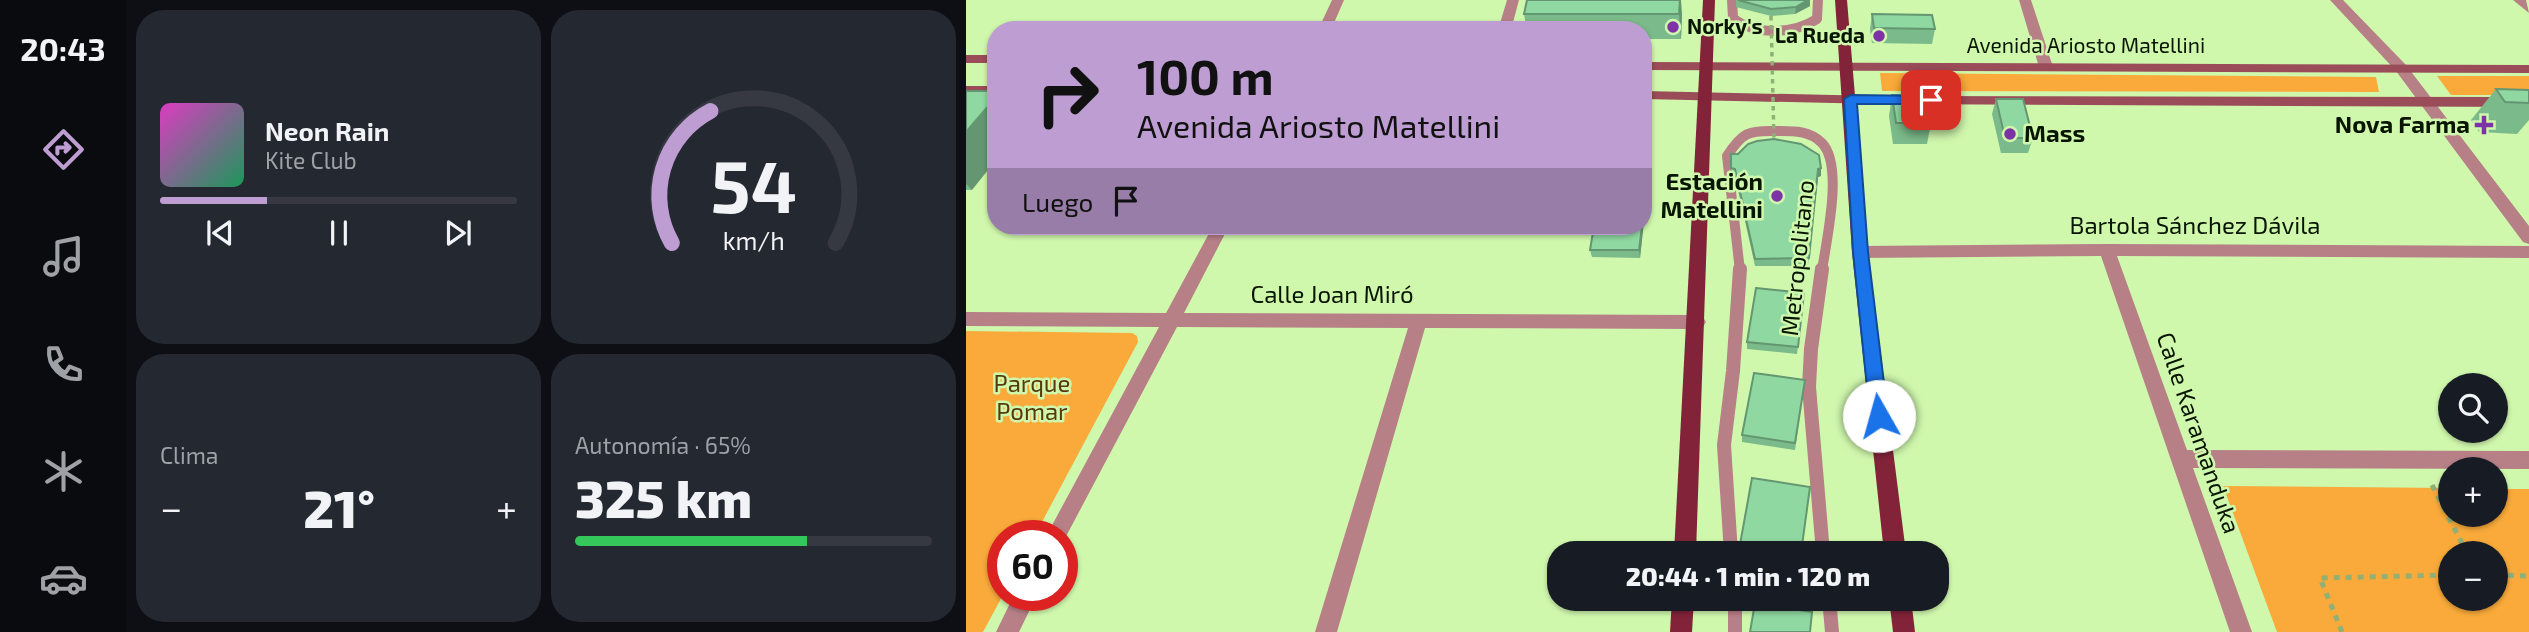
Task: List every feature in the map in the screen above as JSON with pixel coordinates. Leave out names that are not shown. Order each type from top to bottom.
[{"type":"main road","points":[[1686,541],[1709,0]]},
{"type":"main road","points":[[1841,0],[1851,99],[1860,252],[1894,541]]},
{"type":"main road","points":[[966,59],[987,59]]},
{"type":"main road","name":"Avenida Ariosto Matellini","points":[[1652,66],[2529,69]]},
{"type":"main road","points":[[966,90],[987,90]]},
{"type":"main road","points":[[1652,95],[1851,99],[2529,102]]},
{"type":"main road","points":[[1681,632],[1682,611]]},
{"type":"main road","points":[[1902,611],[1904,632]]},
{"type":"street","points":[[1328,21],[1338,0]]},
{"type":"street","points":[[1507,21],[1513,0]]},
{"type":"street","points":[[2025,0],[2046,67]]},
{"type":"street","points":[[2336,0],[2401,68],[2529,238]]},
{"type":"street","points":[[2519,0],[2529,9]]},
{"type":"street","points":[[1065,520],[1216,235]]},
{"type":"street","name":"Bartola Sánchez Dávila","points":[[1860,252],[2108,250],[2529,253]]},
{"type":"street","name":"Calle Karamanduka","points":[[2108,250],[2241,632]]},
{"type":"street","name":"Calle Joan Miró","points":[[966,319],[1697,322]]},
{"type":"street","points":[[1326,632],[1419,319]]},
{"type":"street","points":[[2181,459],[2529,460]]},
{"type":"street","points":[[1007,632],[1018,611]]},
{"type":"lane","points":[[1732,0],[1733,18],[1741,26],[1753,29],[1801,29],[1817,19],[1818,0]]},
{"type":"lane","name":"Metropolitano","points":[[1730,541],[1724,445],[1733,371],[1732,342],[1741,278],[1727,156],[1733,143],[1754,130],[1805,132],[1822,144],[1830,159],[1832,197],[1811,349],[1809,387],[1822,541]]},
{"type":"lane","points":[[1735,611],[1735,632]]},
{"type":"lane","points":[[1830,611],[1832,632]]},
{"type":"path","points":[[1771,16],[1774,146]]},
{"type":"path","points":[[2438,481],[2430,482],[2438,497]]},
{"type":"path","points":[[2342,632],[2320,578],[2438,575]]},
{"type":"path","points":[[2508,575],[2529,576]]},
{"type":"green space","points":[[1880,73],[2376,77],[2379,92],[1882,91]]},
{"type":"green space","points":[[2437,76],[2529,76],[2529,95],[2451,95]]},
{"type":"green space","name":"Parque Pomar","points":[[966,331],[1132,333],[1137,336],[1138,342],[1043,520],[987,520],[987,611],[994,611],[983,632],[966,632]]},
{"type":"green space","points":[[2223,486],[2438,488],[2438,527],[2508,527],[2508,489],[2529,489],[2529,632],[2277,632]]},
{"type":"building","points":[[1527,0],[1680,0],[1679,14],[1524,14]]},
{"type":"building","points":[[1738,0],[1808,0],[1796,7],[1771,9]]},
{"type":"building","points":[[1872,14],[1932,15],[1935,29],[1874,28]]},
{"type":"building","points":[[2496,89],[2529,90],[2529,103],[2505,102]]},
{"type":"building","points":[[966,91],[987,91],[987,108],[966,132]]},
{"type":"building","points":[[1892,95],[1926,96],[1931,123],[1896,123]]},
{"type":"building","points":[[1996,99],[2023,99],[2033,138],[2005,138]]},
{"type":"building","name":"Estación Matellini","points":[[1774,139],[1801,144],[1819,155],[1821,168],[1818,169],[1809,258],[1755,259],[1735,169],[1731,168],[1731,154],[1738,154],[1748,144]]},
{"type":"building","points":[[1592,235],[1641,235],[1639,250],[1590,250]]},
{"type":"building","name":"Estación Matellini","points":[[1756,288],[1804,293],[1798,347],[1747,342]]},
{"type":"building","points":[[1754,373],[1805,380],[1795,443],[1742,435]]},
{"type":"building","points":[[1752,478],[1810,487],[1803,541],[1741,541]]},
{"type":"building","points":[[1754,611],[1812,612],[1810,632],[1750,632]]},
{"type":"place","name":"Norky's","points":[[1673,27]]},
{"type":"place","name":"La Rueda","points":[[1879,36]]},
{"type":"place","name":"Nova Farma","points":[[2484,125]]},
{"type":"place","name":"Mass","points":[[2010,134]]},
{"type":"place","name":"Estación Matellini","points":[[1777,196]]},
{"type":"route","points":[[1879,416],[1860,252],[1851,99],[1931,100]]}]
